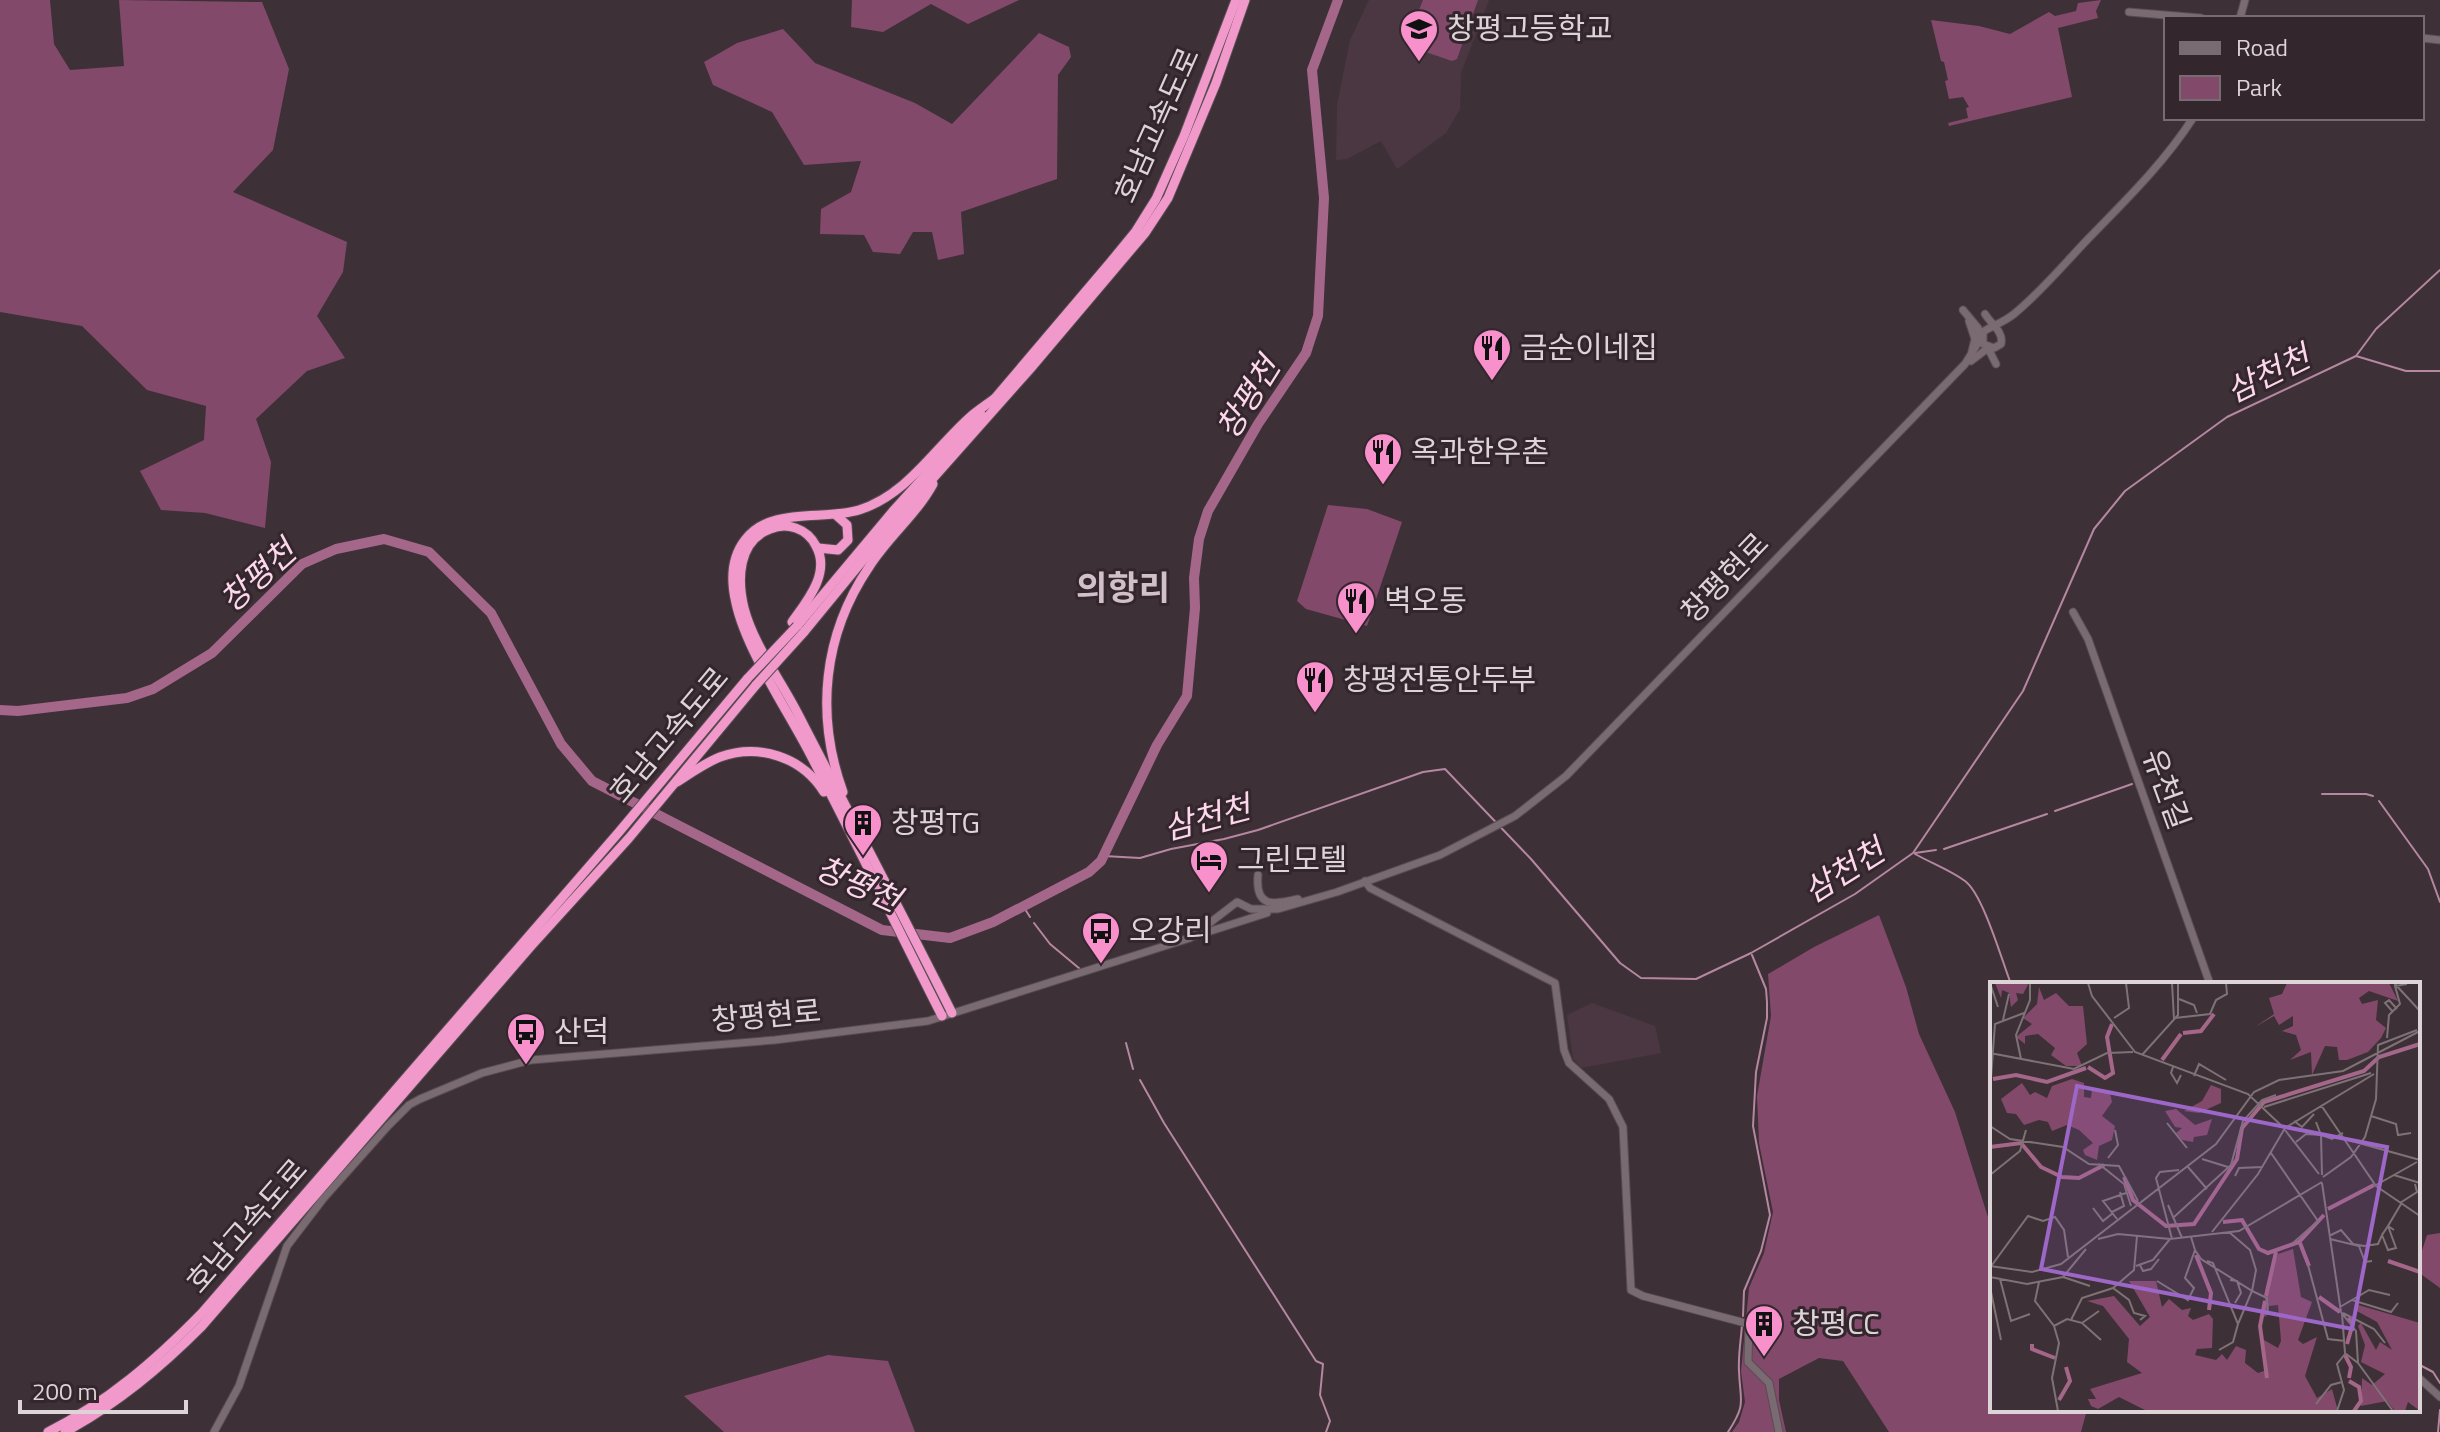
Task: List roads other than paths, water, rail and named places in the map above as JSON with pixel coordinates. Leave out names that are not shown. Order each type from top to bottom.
[{"type":"highway","name":"호남고속도로","points":[[48,1432],[110,1395],[140,1372],[202,1313],[619,832],[665,785],[894,510],[994,399],[1118,253],[1156,199],[1184,136],[1236,0]]},
{"type":"highway","name":"호남고속도로","points":[[797,627],[1120,265],[1168,198],[1216,83],[1245,0]]},
{"type":"highway","points":[[947,1014],[893,895],[749,641],[735,602],[733,568],[738,552],[757,527],[776,520],[836,515],[869,505],[899,487],[916,474],[970,417],[994,399]]},
{"type":"highway","points":[[854,830],[830,747],[826,707],[829,664],[850,599],[883,548],[925,499],[942,468]]},
{"type":"highway","points":[[818,548],[838,550],[848,540],[847,525],[836,515]]},
{"type":"highway","points":[[752,681],[797,627],[818,579],[818,548],[802,530],[790,526],[776,526],[762,531],[744,553],[740,568],[744,608],[758,643],[794,706],[854,830],[876,886],[912,956],[947,1014]]},
{"type":"highway","points":[[665,785],[720,757],[743,752],[777,756],[805,769],[854,830]]},
{"type":"highway","name":"호남고속도로","points":[[65,1432],[116,1403],[202,1326],[531,946],[629,838],[665,785]]},
{"type":"main road","points":[[2129,12],[2177,16]]},
{"type":"main road","points":[[1996,364],[2002,336],[2015,314],[2137,188],[2191,120]]},
{"type":"main road","points":[[1963,310],[2002,336]]},
{"type":"main road","points":[[1963,310],[1978,328],[1983,344],[1996,364]]},
{"type":"main road","points":[[1963,310],[1975,339],[1965,364]]},
{"type":"main road","points":[[1991,329],[1985,314],[1998,319],[2015,314]]},
{"type":"main road","points":[[1965,364],[1981,338],[2015,314]]},
{"type":"main road","points":[[1965,364],[1988,348],[1999,346]]},
{"type":"main road","points":[[1965,364],[1984,357],[1996,364]]},
{"type":"main road","name":"창평현로","points":[[214,1432],[239,1386],[287,1246],[323,1199],[409,1105],[482,1073],[531,1060],[816,1036],[928,1021],[1190,938],[1237,902],[1251,909],[1278,909],[1440,855],[1512,817],[1566,776],[1965,364]]},
{"type":"main road","name":"유천길","points":[[2073,612],[2088,639],[2209,982]]},
{"type":"main road","points":[[1258,875],[1260,898],[1268,903],[1275,905],[1305,897],[1320,897]]},
{"type":"main road","points":[[1365,881],[1370,888],[1555,983],[1564,1050],[1569,1063],[1609,1099],[1622,1120],[1631,1290],[1643,1296],[1749,1324],[1748,1362],[1769,1383],[1779,1432]]},
{"type":"main road","points":[[1190,938],[1278,909]]},
{"type":"main road","points":[[2420,1379],[2439,1396]]},
{"type":"waterway","name":"창평천","points":[[0,710],[18,711],[127,698],[153,689],[212,653],[302,564],[336,549],[384,539],[429,552],[491,613],[561,744],[592,781],[882,930],[950,938],[993,922],[1089,872],[1101,861],[1157,745],[1187,696],[1195,608],[1194,578],[1199,539],[1208,511],[1258,424],[1306,353],[1318,316],[1324,198],[1312,70],[1338,0]]},
{"type":"waterway","name":"삼천천","points":[[1104,856],[1140,858],[1224,839],[1423,772],[1445,769],[1531,859],[1620,963],[1641,978],[1696,979],[1751,953],[1855,894],[1913,853],[2023,691],[2094,529],[2125,491],[2227,417],[2356,356],[2376,329],[2440,270]]},
{"type":"waterway","points":[[2356,356],[2406,371],[2440,371]]},
{"type":"waterway","points":[[2055,811],[2132,784]]},
{"type":"waterway","points":[[2322,794],[2373,796]]},
{"type":"waterway","points":[[2379,801],[2428,869],[2440,902]]},
{"type":"waterway","points":[[1944,849],[2047,814]]},
{"type":"waterway","points":[[1915,853],[1936,850]]},
{"type":"waterway","points":[[1915,854],[1959,877],[1972,888],[1985,913],[2010,982]]},
{"type":"waterway","points":[[1023,906],[1030,917]]},
{"type":"waterway","points":[[1034,923],[1050,944],[1080,969]]},
{"type":"waterway","points":[[1743,1316],[1744,1291],[1761,1251],[1770,1215],[1753,1126],[1756,1072],[1767,1018],[1767,1002],[1766,989],[1752,955]]},
{"type":"waterway","points":[[1126,1043],[1133,1069]]},
{"type":"waterway","points":[[1140,1080],[1164,1123],[1316,1361],[1323,1364],[1320,1395],[1330,1421],[1326,1432]]},
{"type":"waterway","points":[[1728,1432],[1738,1415],[1741,1402],[1739,1365],[1742,1325]]},
{"type":"waterway","points":[[2420,1365],[2433,1372],[2440,1383]]},
{"type":"waterway","points":[[2438,1432],[2440,1410]]},
{"type":"place","name":"창평고등학교","points":[[1419,63]]},
{"type":"place","name":"금순이네집","points":[[1492,382]]},
{"type":"place","name":"옥과한우촌","points":[[1383,486]]},
{"type":"place","name":"벽오동","points":[[1356,635]]},
{"type":"place","name":"창평전통안두부","points":[[1315,714]]},
{"type":"place","name":"창평TG","points":[[863,857]]},
{"type":"place","name":"그린모텔","points":[[1209,894]]},
{"type":"place","name":"오강리","points":[[1101,965]]},
{"type":"place","name":"산덕","points":[[526,1066]]},
{"type":"place","name":"창평CC","points":[[1764,1358]]},
{"type":"district","name":"의항리","points":[[1123,588]]}]
